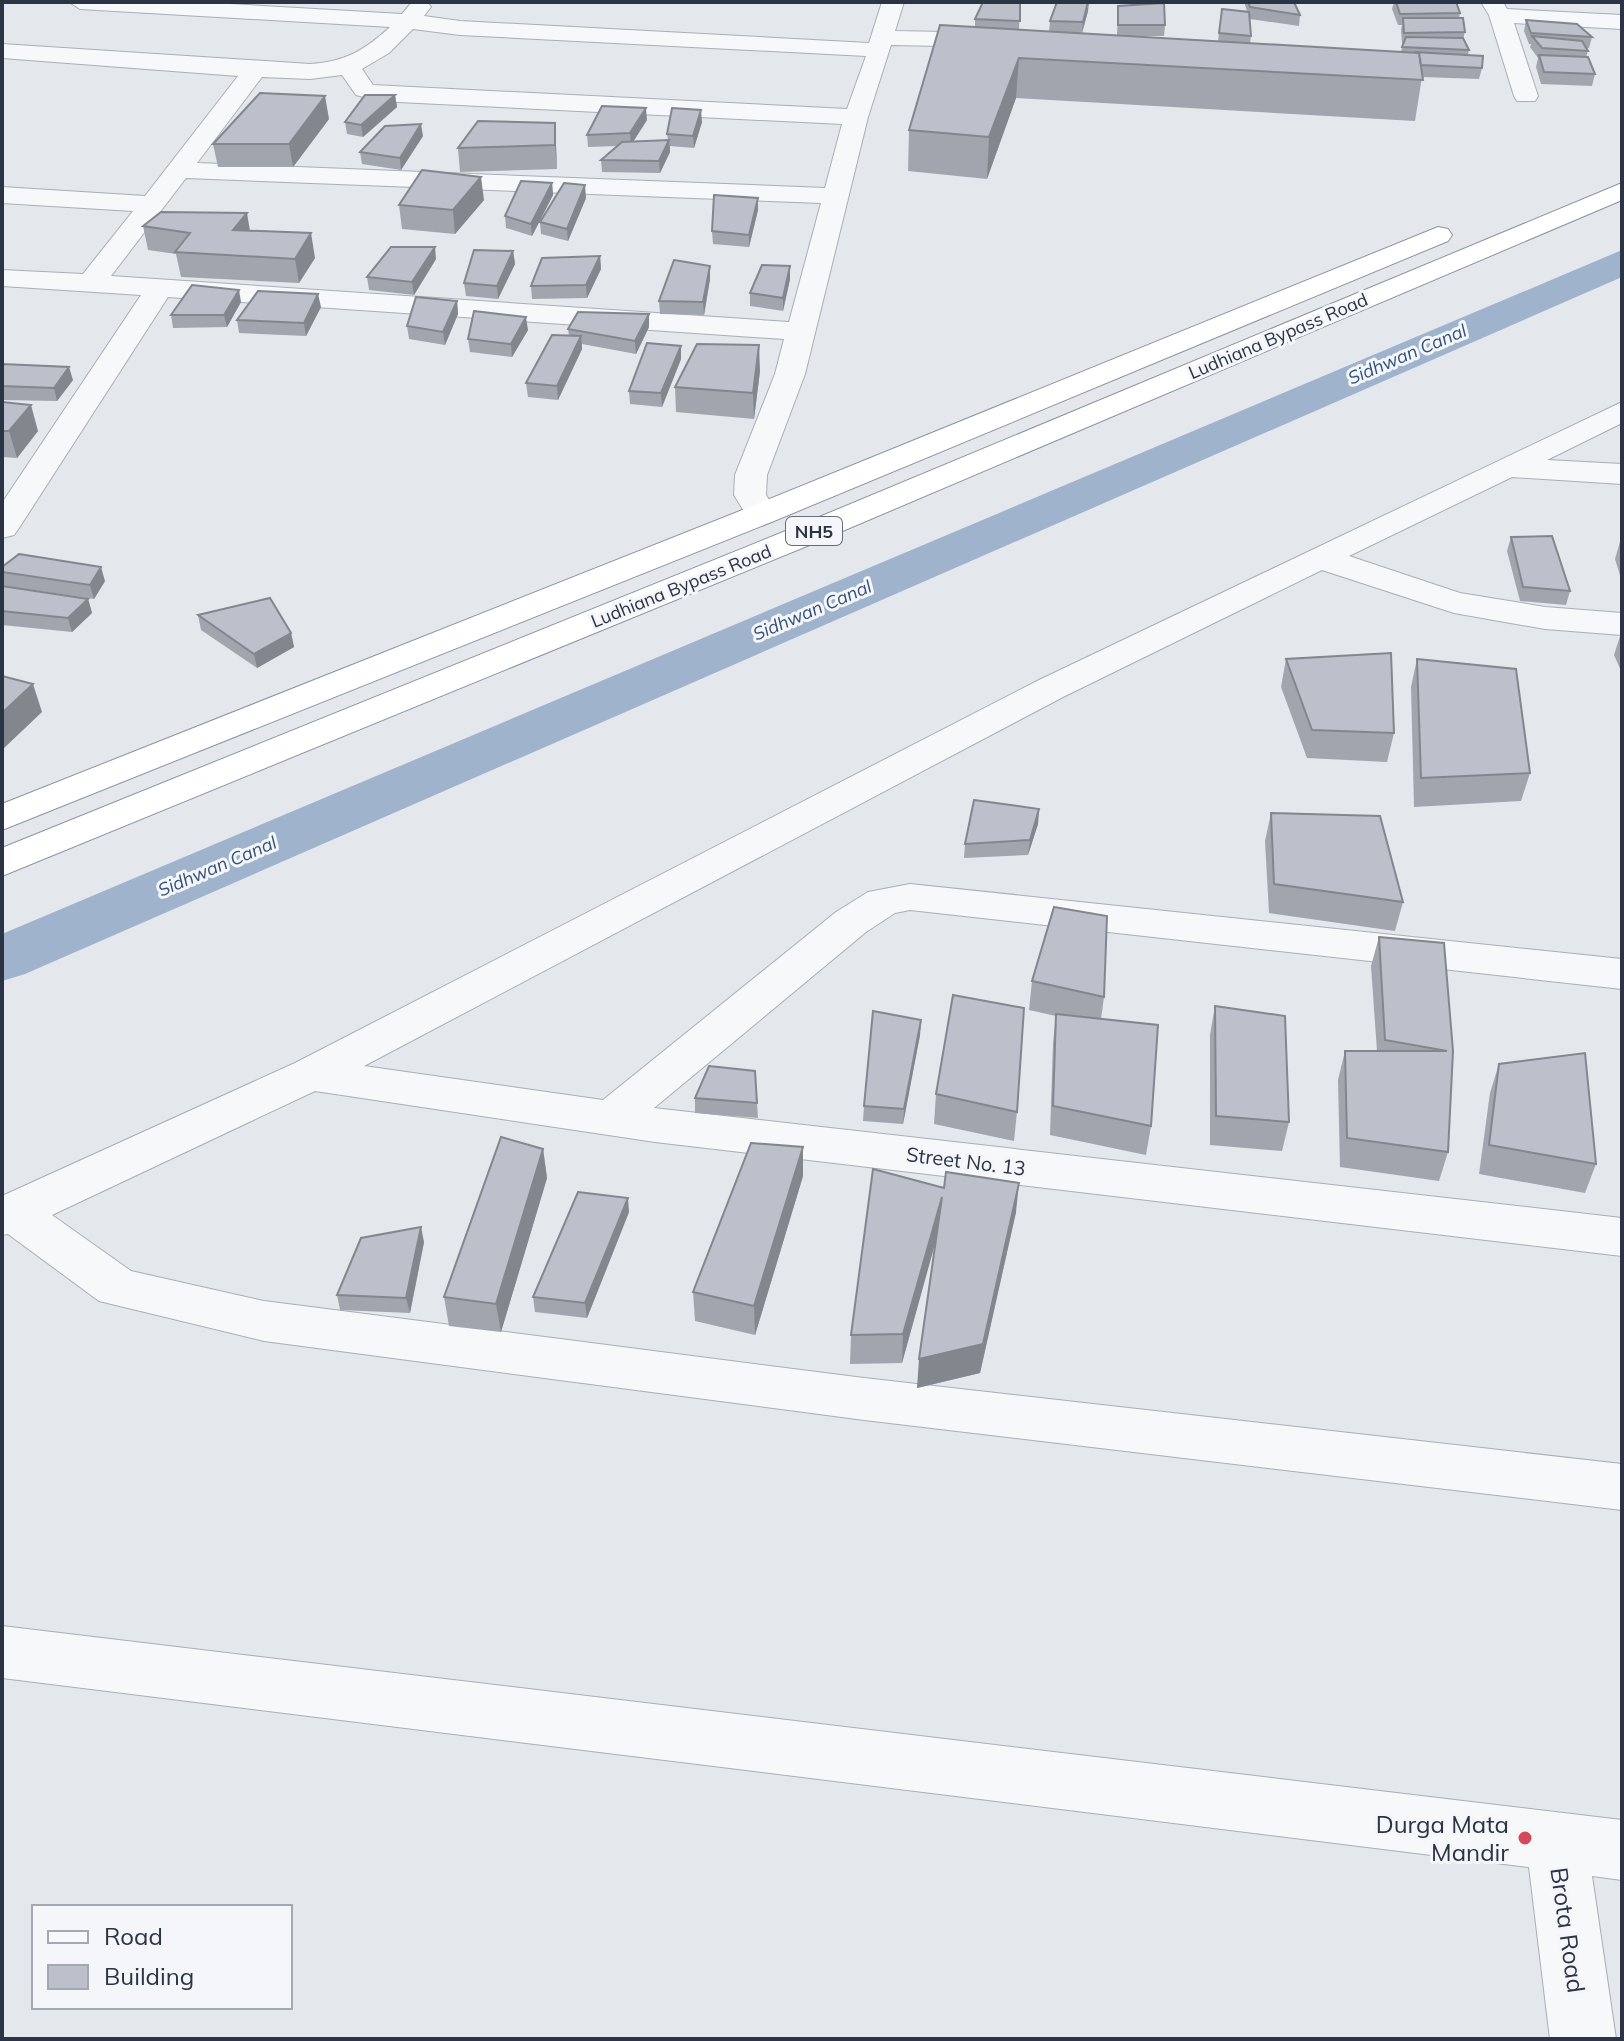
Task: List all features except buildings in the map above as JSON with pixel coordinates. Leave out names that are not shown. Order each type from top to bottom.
[{"type":"highway","name":"Ludhiana Bypass Road","points":[[2,818],[762,514],[1622,160]]},
{"type":"highway","name":"Ludhiana Bypass Road","points":[[2,863],[800,537],[1622,191]]},
{"type":"street","points":[[80,2],[407,21],[460,28],[880,44],[1020,41]]},
{"type":"street","points":[[2,51],[255,70],[331,72],[350,69],[383,48],[424,2]]},
{"type":"street","points":[[762,514],[750,495],[751,475],[790,374],[856,117],[893,2]]},
{"type":"street","points":[[1526,96],[1496,8],[1622,22]]},
{"type":"street","points":[[350,69],[364,90],[378,94],[856,117]]},
{"type":"street","points":[[91,283],[255,70]]},
{"type":"street","points":[[181,170],[835,196]]},
{"type":"street","points":[[2,195],[151,204]]},
{"type":"street","points":[[2,278],[799,331]]},
{"type":"street","points":[[8,510],[89,371],[160,288]]},
{"type":"street","points":[[8,1214],[311,1074],[1050,689],[1622,411]]},
{"type":"street","points":[[1507,466],[1622,474]]},
{"type":"street","points":[[1320,558],[1454,602],[1545,618],[1622,624]]},
{"type":"street","points":[[612,1118],[851,922],[883,902],[910,897],[1622,974]]},
{"type":"street","name":"Street No. 13","points":[[311,1074],[612,1118],[1622,1237]]},
{"type":"street","points":[[8,1214],[117,1287],[264,1321],[864,1399],[1622,1487]]},
{"type":"street","points":[[2,1652],[1556,1840]]},
{"type":"street","name":"Brota Road","points":[[1583,2039],[1556,1840],[1622,1850]]},
{"type":"waterway","name":"Sidhwan Canal","points":[[2,959],[1622,262]]},
{"type":"place","name":"Durga Mata Mandir","points":[[1525,1838]]}]
